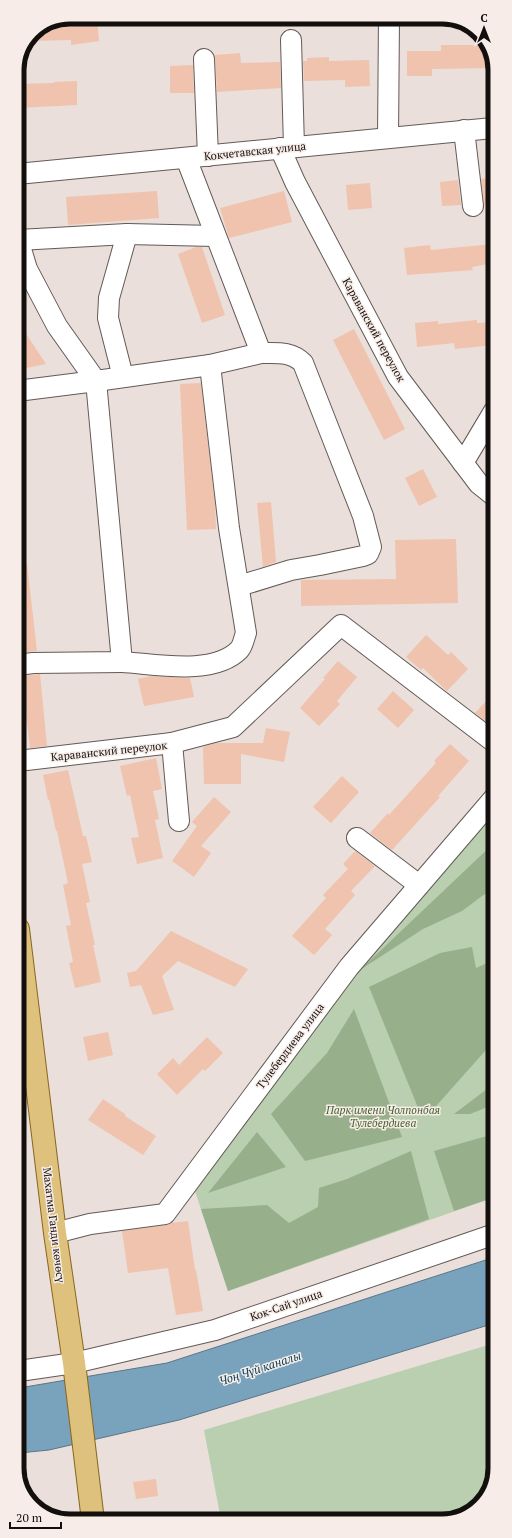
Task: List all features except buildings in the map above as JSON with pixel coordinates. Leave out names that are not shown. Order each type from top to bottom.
[{"type":"main road","name":"Махатма Ганди көчөсү","points":[[24,978],[55,1233],[74,1363],[92,1514]]},
{"type":"street","points":[[388,138],[389,24]]},
{"type":"street","points":[[287,148],[291,40]]},
{"type":"street","points":[[204,58],[208,156]]},
{"type":"street","name":"Кокчетавская улица","points":[[24,173],[488,128]]},
{"type":"street","points":[[464,130],[473,206]]},
{"type":"street","name":"Караванский переулок","points":[[287,148],[295,182],[398,377],[479,484],[488,491]]},
{"type":"street","points":[[186,158],[261,352]]},
{"type":"street","points":[[24,240],[127,234],[215,236]]},
{"type":"street","points":[[123,377],[108,318],[109,298],[127,234]]},
{"type":"street","points":[[24,259],[27,269],[57,326],[96,381],[122,662]]},
{"type":"street","points":[[24,390],[210,365],[261,352],[284,353],[298,357],[303,363],[363,516],[371,547],[370,552],[363,556],[320,566],[291,570],[239,586]]},
{"type":"street","points":[[24,664],[122,662],[198,667],[223,661],[240,649],[246,633],[228,528],[210,365]]},
{"type":"street","points":[[463,463],[488,422]]},
{"type":"street","points":[[172,743],[233,727],[341,625],[488,737]]},
{"type":"street","name":"Караванский переулок","points":[[24,760],[172,743],[179,821]]},
{"type":"street","name":"Тулебердиева улица","points":[[55,1233],[90,1224],[165,1214],[349,967],[488,805]]},
{"type":"street","points":[[357,838],[419,885]]},
{"type":"street","name":"Кок-Сай улица","points":[[24,1370],[74,1363],[215,1330],[488,1236]]},
{"type":"green space","name":"Парк имени Чолпонбая Тулебердиева","points":[[488,816],[488,1199],[228,1291],[193,1185],[337,992]]},
{"type":"green space","points":[[488,849],[488,892],[462,911],[423,929],[360,970]]},
{"type":"green space","points":[[472,947],[476,968],[488,963],[488,1048],[437,1105],[421,1115],[369,987],[440,953]]},
{"type":"green space","points":[[354,1009],[402,1137],[305,1161],[271,1114],[327,1053]]},
{"type":"green space","points":[[488,1088],[488,1107],[470,1114],[454,1114]]},
{"type":"green space","points":[[257,1132],[286,1167],[208,1193]]},
{"type":"green space","points":[[488,1136],[488,1199],[454,1211],[434,1151]]},
{"type":"green space","points":[[411,1151],[429,1219],[228,1291],[201,1209],[267,1205],[289,1223],[318,1207],[319,1188],[347,1179]]},
{"type":"green space","points":[[488,1345],[488,1468],[486,1483],[482,1491],[472,1502],[459,1510],[448,1514],[220,1514],[204,1430]]},
{"type":"water","name":"Чоң Чүй каналы","points":[[488,1259],[488,1325],[179,1420],[49,1450],[24,1452],[24,1387],[167,1363]]}]
